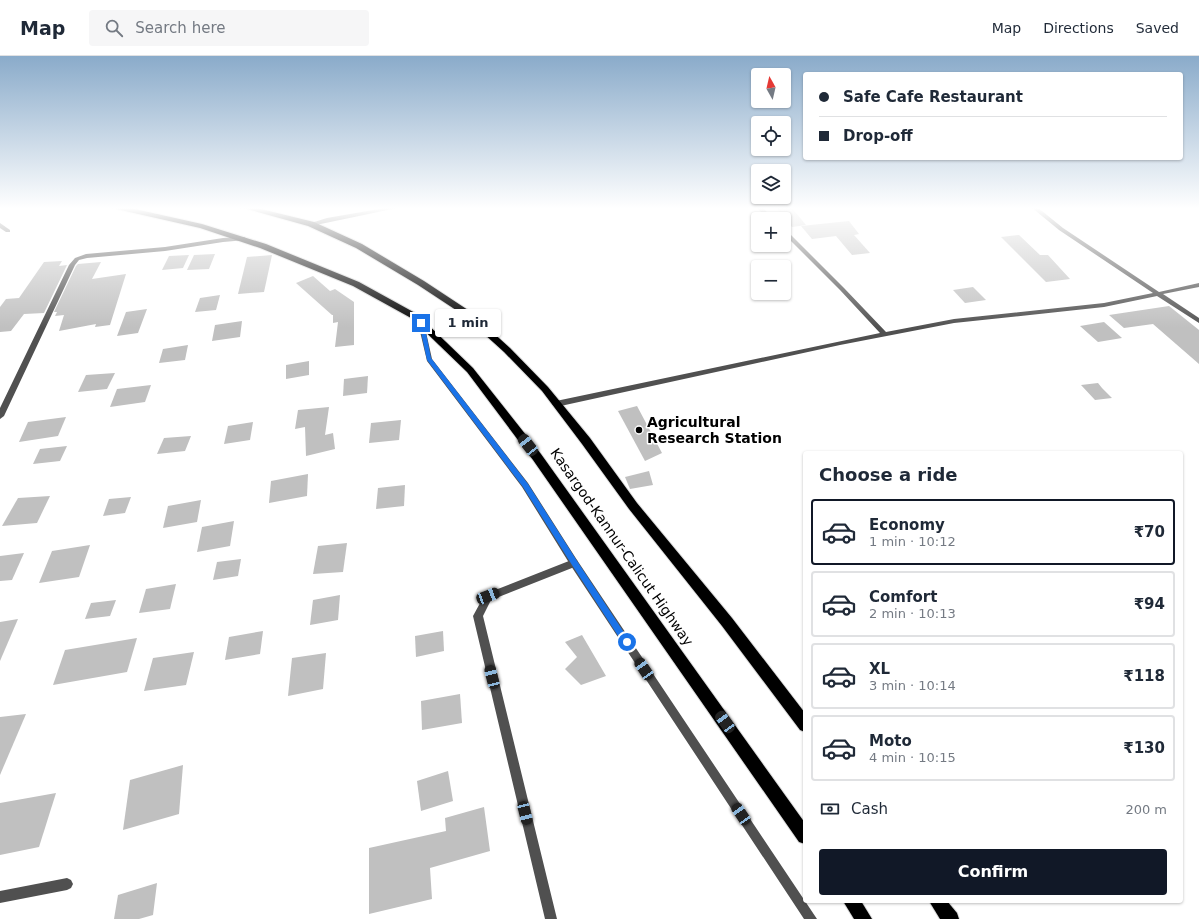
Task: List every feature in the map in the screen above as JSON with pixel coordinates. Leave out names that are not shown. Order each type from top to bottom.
[{"type":"highway","name":"Kasargod-Kannur-Calicut Highway","points":[[266,247],[356,284],[414,316],[470,370],[537,457],[803,833]]},
{"type":"highway","points":[[361,247],[421,283],[465,312],[507,350],[545,389],[586,441],[633,506],[727,622],[803,722]]},
{"type":"highway","points":[[852,903],[864,919]]},
{"type":"highway","points":[[938,903],[950,919]]},
{"type":"street","points":[[0,416],[69,271],[77,259],[98,254],[176,247]]},
{"type":"street","points":[[800,247],[842,289],[884,334]]},
{"type":"street","points":[[1088,247],[1199,321]]},
{"type":"street","points":[[556,404],[706,371],[954,320],[1104,305],[1199,285]]},
{"type":"street","points":[[421,323],[429,359],[526,485],[574,563],[811,919]]},
{"type":"street","points":[[551,919],[478,616],[488,596],[574,563]]},
{"type":"street","points":[[0,897],[67,884]]},
{"type":"building","points":[[845,247],[865,247],[870,253],[852,255]]},
{"type":"building","points":[[1011,247],[1032,247],[1040,255],[1048,255],[1070,279],[1046,282]]},
{"type":"building","points":[[215,254],[209,269],[187,270],[194,255]]},
{"type":"building","points":[[189,255],[183,268],[162,270],[169,256]]},
{"type":"building","points":[[272,255],[264,292],[238,294],[247,257]]},
{"type":"building","points":[[62,261],[59,266],[67,265],[44,313],[24,314],[11,331],[0,332],[0,307],[6,299],[19,298],[44,262]]},
{"type":"building","points":[[101,262],[92,279],[126,274],[110,325],[95,327],[96,324],[59,331],[64,315],[55,316],[57,312],[54,312],[76,266],[78,264]]},
{"type":"building","points":[[313,276],[330,291],[335,289],[354,302],[354,345],[335,347],[338,322],[333,323],[333,315],[296,283]]},
{"type":"building","points":[[973,287],[986,300],[965,303],[953,290]]},
{"type":"building","points":[[220,295],[216,310],[195,312],[200,298]]},
{"type":"building","points":[[1169,306],[1199,330],[1199,364],[1153,324],[1124,328],[1109,315]]},
{"type":"building","points":[[147,309],[138,333],[117,336],[126,312]]},
{"type":"building","points":[[242,321],[240,337],[212,341],[215,325]]},
{"type":"building","points":[[1104,322],[1122,338],[1098,342],[1080,326]]},
{"type":"building","points":[[188,345],[185,360],[159,363],[163,349]]},
{"type":"building","points":[[309,361],[309,375],[286,379],[286,365]]},
{"type":"building","points":[[115,373],[107,389],[78,392],[86,375]]},
{"type":"building","points":[[368,376],[367,393],[343,396],[344,379]]},
{"type":"building","points":[[1098,383],[1112,398],[1095,400],[1081,385]]},
{"type":"building","points":[[151,385],[145,402],[110,407],[117,389]]},
{"type":"building","name":"Agricultural Research Station","points":[[637,406],[662,453],[645,461],[618,411]]},
{"type":"building","points":[[329,407],[325,435],[333,433],[335,449],[306,456],[305,427],[295,429],[298,410]]},
{"type":"building","points":[[66,417],[58,436],[19,442],[28,422]]},
{"type":"building","points":[[401,420],[399,440],[369,443],[371,423]]},
{"type":"building","points":[[253,422],[250,440],[224,444],[228,426]]},
{"type":"building","points":[[191,436],[185,451],[157,454],[164,438]]},
{"type":"building","points":[[67,446],[60,461],[33,464],[40,449]]},
{"type":"building","points":[[649,471],[653,485],[630,489],[625,477]]},
{"type":"building","points":[[308,474],[307,496],[269,503],[271,481]]},
{"type":"building","points":[[405,485],[404,506],[376,509],[378,488]]},
{"type":"building","points":[[50,496],[37,523],[2,526],[18,498]]},
{"type":"building","points":[[131,497],[125,513],[103,516],[109,499]]},
{"type":"building","points":[[201,500],[197,522],[163,528],[168,506]]},
{"type":"building","points":[[234,521],[230,546],[197,552],[202,527]]},
{"type":"building","points":[[347,543],[343,572],[313,574],[318,546]]},
{"type":"building","points":[[90,545],[79,577],[39,583],[52,551]]},
{"type":"building","points":[[24,553],[12,580],[0,581],[0,556]]},
{"type":"building","points":[[241,559],[238,576],[213,580],[217,562]]},
{"type":"building","points":[[176,584],[170,609],[139,613],[146,589]]},
{"type":"building","points":[[340,595],[338,620],[310,625],[313,600]]},
{"type":"building","points":[[116,600],[110,616],[85,619],[91,603]]},
{"type":"building","points":[[18,619],[0,661],[0,622]]},
{"type":"building","points":[[263,631],[260,654],[225,660],[229,637]]},
{"type":"building","points":[[443,631],[444,651],[416,657],[415,636]]},
{"type":"building","points":[[582,635],[606,676],[581,685],[565,669],[577,657],[565,642]]},
{"type":"building","points":[[137,638],[127,672],[53,685],[65,650]]},
{"type":"building","points":[[194,652],[186,685],[144,691],[153,658]]},
{"type":"building","points":[[326,653],[323,689],[288,696],[292,658]]},
{"type":"building","points":[[460,694],[462,723],[422,730],[421,701]]},
{"type":"building","points":[[26,714],[0,775],[0,717]]},
{"type":"building","points":[[183,765],[179,814],[123,830],[130,780]]},
{"type":"building","points":[[448,771],[453,801],[421,811],[417,781]]},
{"type":"building","points":[[56,793],[39,847],[0,855],[0,803]]},
{"type":"building","points":[[484,807],[490,851],[430,868],[432,899],[369,914],[369,848],[446,831],[445,818]]},
{"type":"building","points":[[157,883],[153,915],[139,919],[114,919],[118,895]]},
{"type":"place","name":"Agricultural Research Station","points":[[639,430]]},
{"type":"route","points":[[421,323],[429,359],[526,485],[574,563],[627,642]]}]
